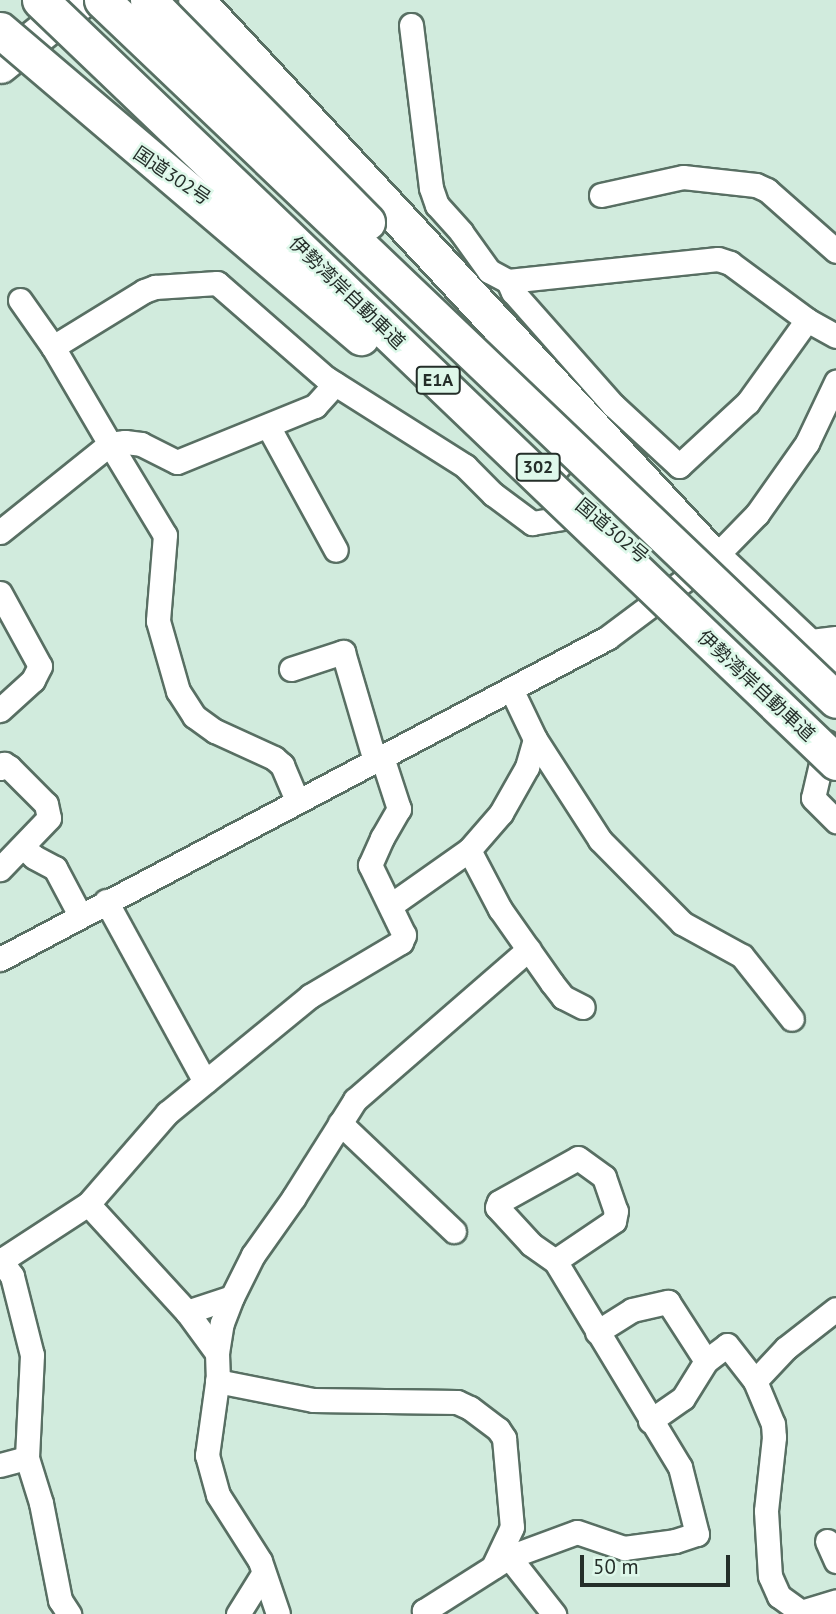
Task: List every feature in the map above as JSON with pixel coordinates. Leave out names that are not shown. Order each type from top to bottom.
[{"type":"highway","name":"伊勢湾岸自動車道","points":[[40,0],[833,749]]},
{"type":"highway","points":[[0,63],[81,0]]},
{"type":"highway","name":"E1A","points":[[102,0],[836,700]]},
{"type":"highway","points":[[148,0],[359,214],[749,619]]},
{"type":"highway","points":[[196,0],[289,101],[604,416],[714,558],[820,640],[836,673]]},
{"type":"highway","points":[[0,23],[69,88]]},
{"type":"highway","points":[[0,30],[668,591]]},
{"type":"highway","name":"国道302号","points":[[0,63],[219,208],[454,387],[591,513],[668,591]]},
{"type":"street","points":[[411,25],[431,188],[437,205],[489,271],[508,281],[718,259],[730,263],[807,320],[836,336]]},
{"type":"street","points":[[601,195],[683,177],[756,185],[767,190],[836,251]]},
{"type":"street","points":[[508,281],[513,292],[604,416],[679,466],[748,402],[807,320]]},
{"type":"street","points":[[53,347],[144,291],[155,287],[217,284],[335,384],[466,466],[493,494],[532,523],[591,513]]},
{"type":"street","points":[[20,300],[53,347],[165,535],[158,621],[178,691],[194,716],[215,731],[274,758],[282,765],[297,800]]},
{"type":"street","points":[[0,959],[607,638],[714,558],[757,514],[829,422],[836,382]]},
{"type":"street","points":[[0,532],[110,444],[141,444],[177,462],[315,406],[335,384]]},
{"type":"street","points":[[549,477],[604,416]]},
{"type":"street","points":[[268,426],[336,550]]},
{"type":"street","points":[[0,593],[40,666],[33,680],[0,710]]},
{"type":"street","points":[[69,1614],[60,1600],[41,1503],[27,1458],[32,1354],[12,1276],[1,1260],[88,1205],[167,1113],[310,996],[401,942],[404,935],[370,865],[399,810],[343,652],[291,669]]},
{"type":"street","points":[[511,689],[535,739],[600,840],[682,923],[742,956],[792,1020]]},
{"type":"street","points":[[391,905],[469,850],[501,813],[527,767],[535,739]]},
{"type":"street","points":[[833,749],[813,798],[836,821]]},
{"type":"street","points":[[0,768],[4,764],[9,767],[46,804],[49,818],[0,869]]},
{"type":"street","points":[[23,847],[34,858],[55,868],[80,915]]},
{"type":"street","points":[[469,850],[500,909],[563,998],[583,1007]]},
{"type":"street","points":[[106,901],[205,1082]]},
{"type":"street","points":[[278,1614],[260,1561],[218,1495],[207,1455],[222,1323],[253,1255],[294,1197],[340,1123],[366,1089],[529,949]]},
{"type":"street","points":[[340,1123],[454,1231]]},
{"type":"street","points":[[426,1614],[424,1611],[501,1562],[577,1532],[624,1548],[675,1541],[697,1534],[680,1467],[555,1261],[531,1244],[497,1207],[499,1202],[578,1158],[604,1177],[616,1210],[614,1221],[555,1261]]},
{"type":"street","points":[[88,1205],[187,1312],[218,1353]]},
{"type":"street","points":[[187,1312],[232,1297]]},
{"type":"street","points":[[597,1332],[632,1310],[668,1302],[706,1361]]},
{"type":"street","points":[[755,1381],[786,1348],[836,1309]]},
{"type":"street","points":[[650,1421],[683,1398],[706,1361],[727,1345],[755,1381],[773,1424],[765,1529],[777,1605],[801,1612],[836,1601]]},
{"type":"street","points":[[217,1381],[313,1400],[457,1402],[470,1408],[498,1429],[504,1438],[512,1527],[501,1562]]},
{"type":"street","points":[[0,1465],[27,1458]]},
{"type":"street","points":[[501,1562],[554,1614]]},
{"type":"street","points":[[238,1614],[263,1574]]}]
